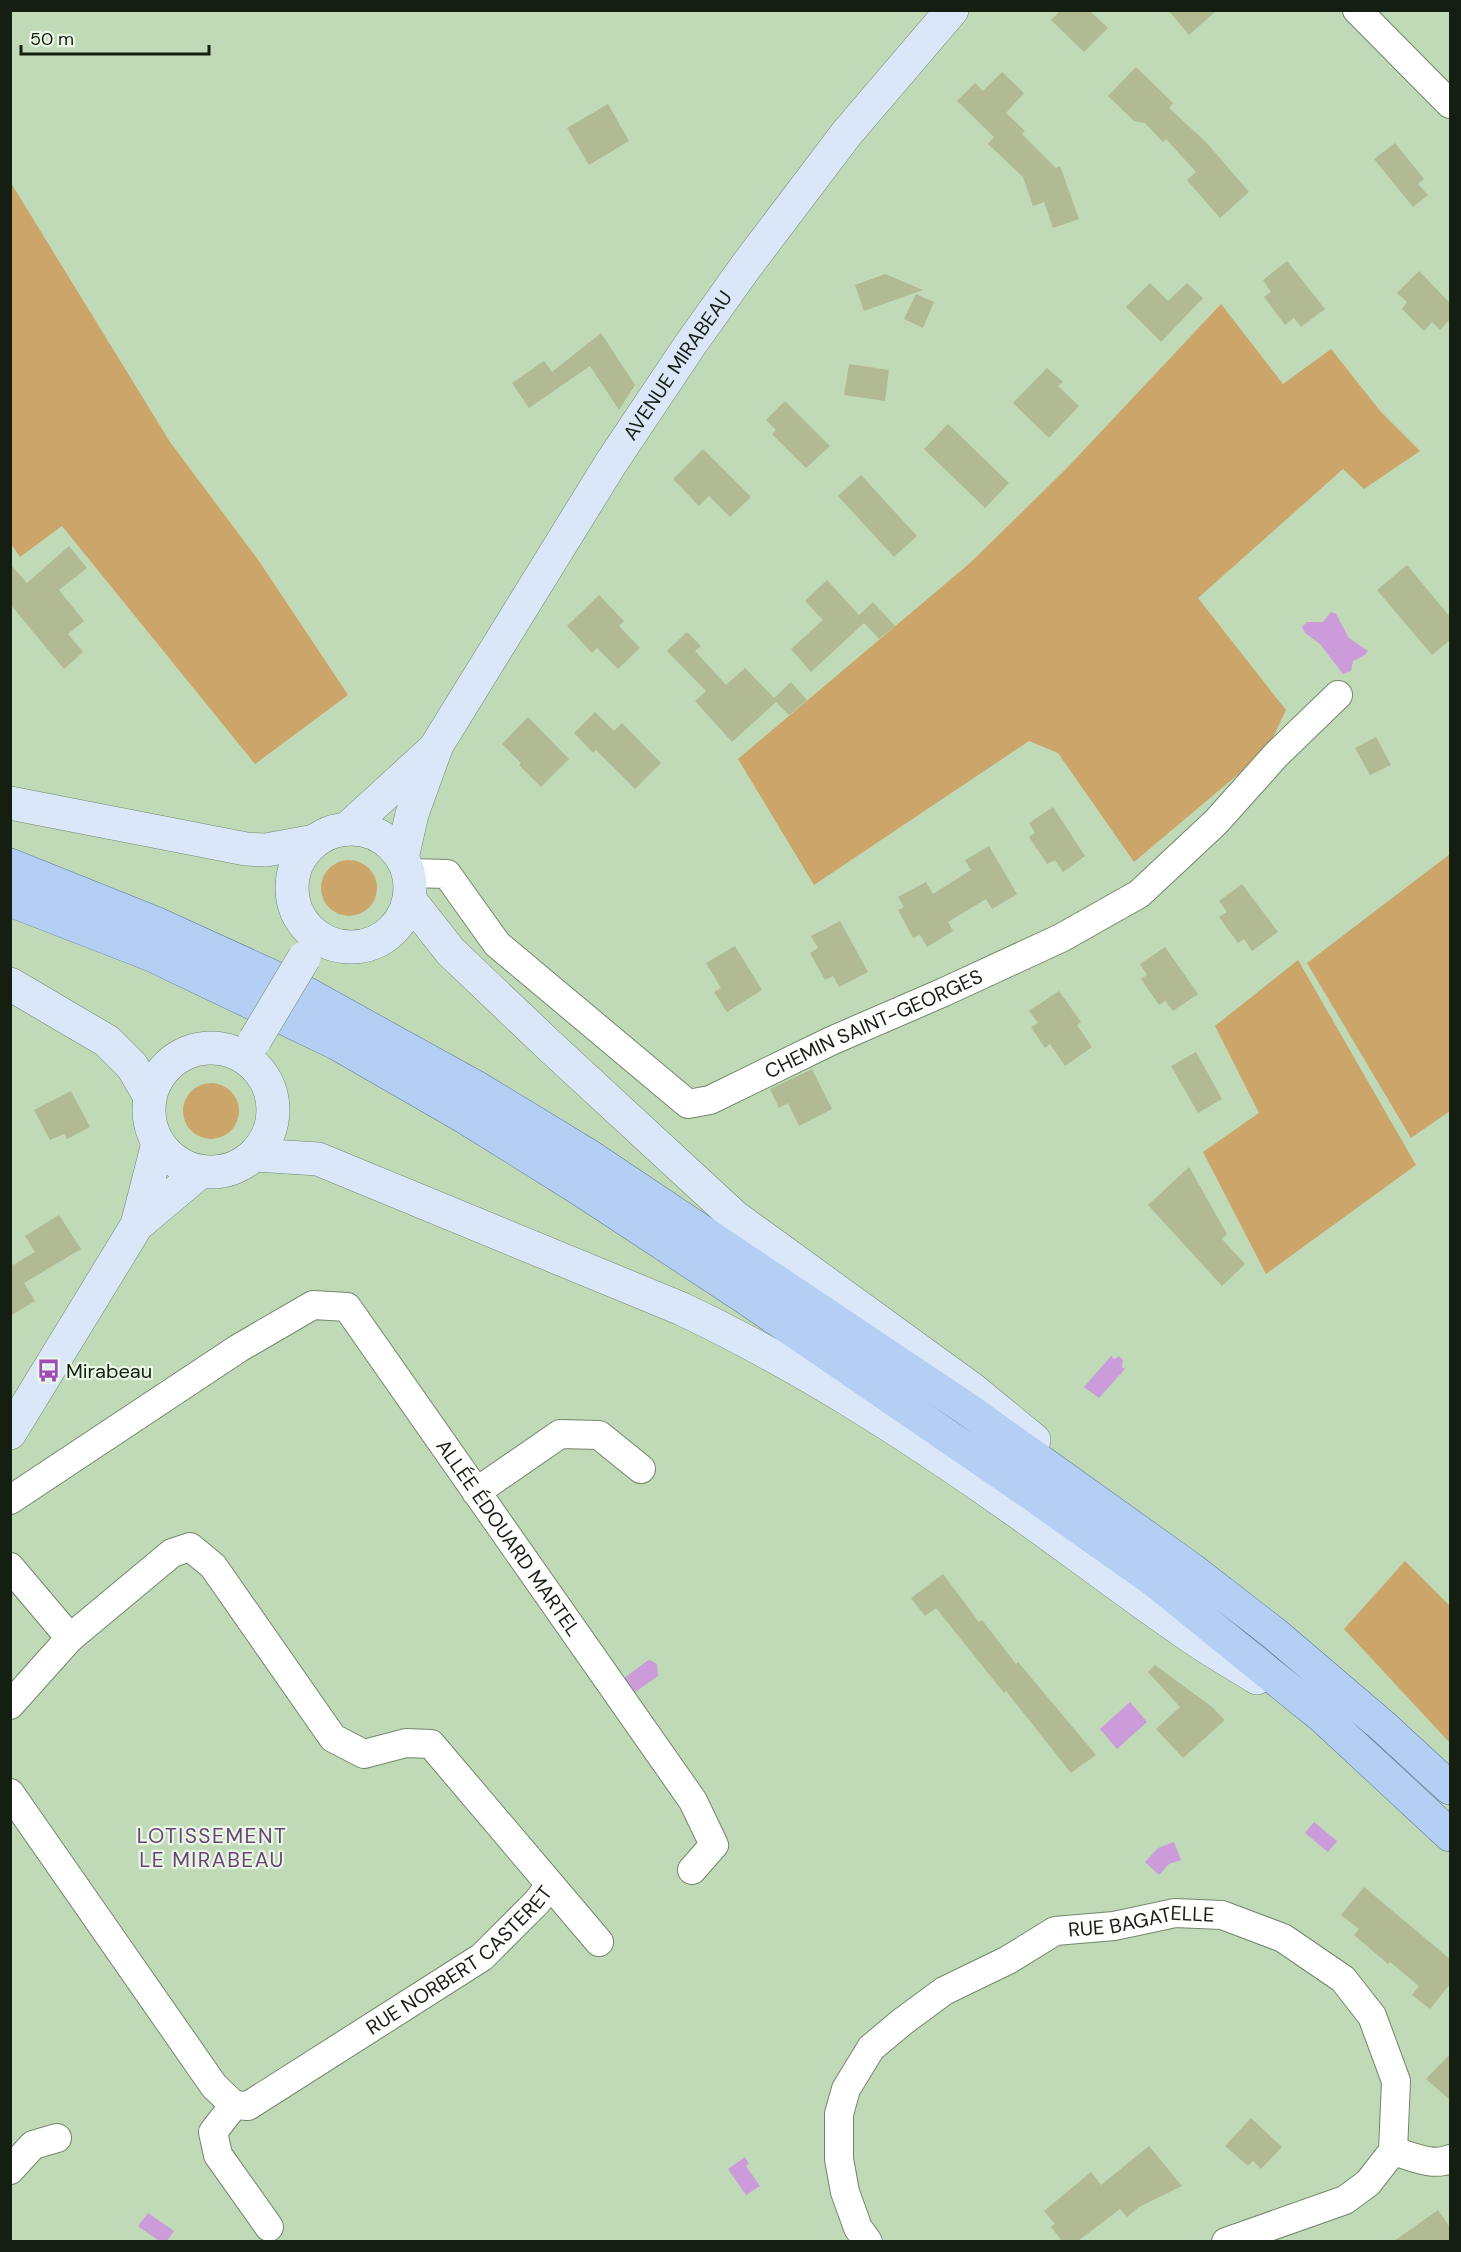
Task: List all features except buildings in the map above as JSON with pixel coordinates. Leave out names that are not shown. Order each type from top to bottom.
[{"type":"main road","name":"AVENUE MIRABEAU","points":[[437,745],[611,463],[690,345],[848,133],[952,10]]},
{"type":"main road","points":[[347,829],[437,745]]},
{"type":"main road","points":[[310,948],[365,947],[381,940],[394,929],[404,915],[412,814],[437,745]]},
{"type":"main road","points":[[10,803],[246,849],[266,850],[315,841]]},
{"type":"main road","points":[[250,1049],[310,948],[303,924],[294,908],[291,889],[294,871],[302,854],[315,841],[330,832],[347,829],[369,831],[388,841],[451,952],[735,1217],[972,1389],[1275,1635],[1385,1728],[1450,1788]]},
{"type":"main road","points":[[10,865],[155,923],[291,985],[479,1089],[586,1154],[968,1409],[1191,1569]]},
{"type":"main road","points":[[10,900],[152,955],[336,1043],[463,1116],[570,1182],[746,1298],[1155,1581],[1324,1718],[1450,1835]]},
{"type":"main road","points":[[10,984],[107,1041],[132,1066],[150,1097]]},
{"type":"main road","points":[[212,1047],[229,1050],[250,1049],[268,1085],[273,1103],[273,1122],[266,1140],[255,1155],[239,1166],[220,1172],[200,1172],[169,1157],[151,1129],[148,1113],[150,1097],[165,1067],[179,1056],[195,1050],[212,1047]]},
{"type":"main road","points":[[10,1433],[137,1225],[158,1143]]},
{"type":"main road","points":[[255,1155],[290,1155],[318,1159],[682,1309],[739,1336],[876,1416],[1014,1509],[1197,1641],[1324,1718]]},
{"type":"main road","points":[[137,1225],[200,1172]]},
{"type":"street","points":[[1357,10],[1450,104]]},
{"type":"street","name":"CHEMIN SAINT-GEORGES","points":[[407,877],[447,874],[497,944],[688,1104],[710,1100],[831,1041],[1061,938],[1140,894],[1216,822],[1276,755],[1338,695]]},
{"type":"street","name":"ALLÉE ÉDOUARD MARTEL","points":[[10,1500],[239,1348],[313,1305],[347,1307],[693,1801],[714,1845],[692,1870]]},
{"type":"street","points":[[476,1492],[560,1434],[599,1435],[641,1469]]},
{"type":"street","name":"RUE NORBERT CASTERET","points":[[10,1706],[70,1638],[172,1553],[190,1547],[213,1566],[333,1738],[364,1754],[406,1743],[431,1744],[550,1885],[537,1902],[482,1957],[248,2106],[234,2105]]},
{"type":"street","points":[[10,1567],[70,1638]]},
{"type":"street","points":[[10,1793],[214,2086],[234,2105],[213,2132],[218,2155],[269,2227]]},
{"type":"street","points":[[550,1885],[599,1942]]},
{"type":"street","name":"RUE BAGATELLE","points":[[867,2241],[858,2228],[845,2192],[839,2159],[839,2114],[846,2088],[871,2048],[902,2022],[944,1991],[1008,1960],[1055,1931],[1114,1926],[1175,1913],[1222,1914],[1283,1938],[1343,1979],[1372,2016],[1395,2081],[1393,2151]]},
{"type":"street","points":[[10,2170],[33,2145],[57,2138]]},
{"type":"street","points":[[1226,2241],[1346,2200],[1368,2183],[1393,2151],[1442,2163],[1450,2160]]},
{"type":"shaded area","points":[[11,183],[170,442],[259,561],[348,695],[255,764],[62,526],[20,557],[11,544]]},
{"type":"shaded area","points":[[1221,304],[1283,384],[1331,349],[1381,412],[1420,451],[1364,489],[1343,469],[1198,598],[1286,710],[1267,750],[1134,862],[1058,753],[1029,741],[814,885],[738,759],[970,563],[1067,468]]},
{"type":"shaded area","points":[[1331,612],[1336,614],[1349,638],[1368,651],[1353,661],[1351,671],[1343,674],[1320,644],[1305,633],[1302,627],[1307,622],[1323,622]]},
{"type":"shaded area","points":[[1450,854],[1450,1111],[1411,1138],[1307,963]]},
{"type":"shaded area","points":[[343,860],[355,860],[365,864],[373,872],[377,888],[373,904],[365,912],[355,916],[343,916],[333,912],[325,904],[321,894],[321,882],[325,872],[333,864]]},
{"type":"shaded area","points":[[1298,960],[1416,1165],[1266,1274],[1203,1152],[1259,1113],[1215,1026]]},
{"type":"shaded area","points":[[205,1083],[217,1083],[227,1087],[235,1095],[239,1111],[235,1127],[227,1135],[217,1139],[205,1139],[195,1135],[187,1127],[183,1117],[183,1105],[187,1095],[195,1087]]},
{"type":"shaded area","points":[[1111,1356],[1114,1359],[1119,1356],[1123,1360],[1122,1367],[1125,1369],[1099,1398],[1084,1387]]},
{"type":"shaded area","points":[[1405,1561],[1450,1606],[1450,1743],[1344,1629]]},
{"type":"shaded area","points":[[650,1660],[657,1664],[658,1676],[634,1693],[623,1679]]},
{"type":"shaded area","points":[[1130,1702],[1147,1722],[1117,1749],[1100,1729]]},
{"type":"shaded area","points":[[1314,1822],[1337,1841],[1328,1852],[1305,1833]]},
{"type":"shaded area","points":[[1174,1842],[1181,1860],[1169,1864],[1159,1875],[1145,1862],[1158,1848]]},
{"type":"shaded area","points":[[745,2157],[749,2164],[746,2166],[760,2186],[746,2195],[728,2169]]},
{"type":"shaded area","points":[[148,2213],[174,2231],[167,2241],[159,2241],[138,2226]]},
{"type":"place","name":"Mirabeau","points":[[48,1371]]},
{"type":"district","name":"LOTISSEMENT LE MIRABEAU","points":[[212,1848]]}]
